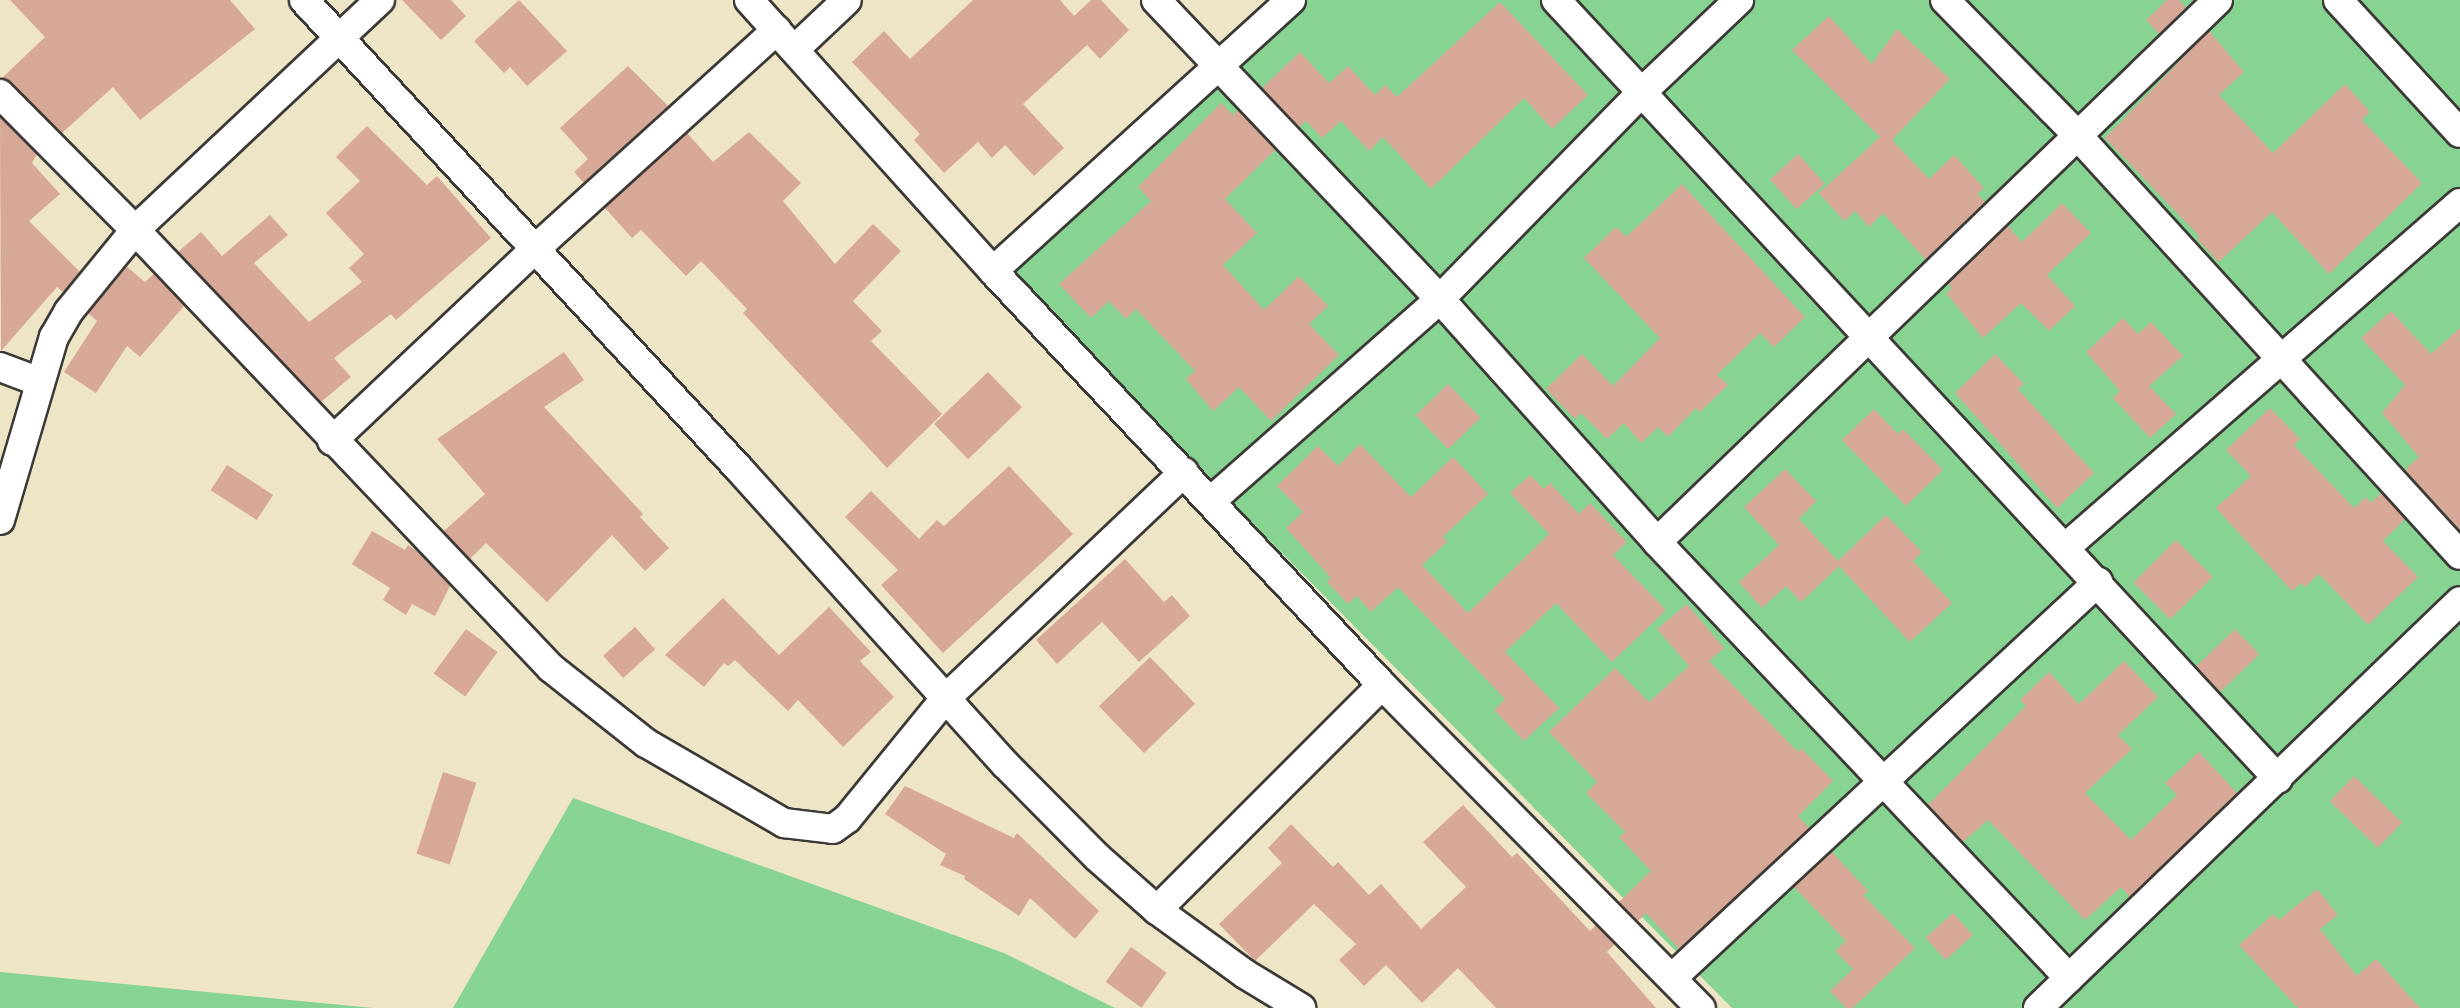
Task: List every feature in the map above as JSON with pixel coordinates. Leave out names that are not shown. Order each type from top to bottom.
[{"type":"street","points":[[304,0],[533,251],[741,471],[944,700],[1097,857],[1157,909],[1245,974],[1300,1008]]},
{"type":"street","points":[[0,520],[54,337],[69,311],[135,230],[380,0]]},
{"type":"street","points":[[748,0],[786,39],[993,271],[1382,685],[1701,1008]]},
{"type":"street","points":[[332,441],[533,251],[786,39],[847,0]]},
{"type":"street","points":[[1156,0],[1440,299],[1657,542],[2069,978]]},
{"type":"street","points":[[993,271],[1220,69],[1291,0]]},
{"type":"street","points":[[1556,0],[2066,547],[2277,779]]},
{"type":"street","points":[[1211,501],[1440,299],[1642,92],[1739,0]]},
{"type":"street","points":[[1945,0],[2077,135],[2460,555]]},
{"type":"street","points":[[1657,542],[1868,335],[2218,0]]},
{"type":"street","points":[[2338,0],[2460,133]]},
{"type":"street","points":[[0,94],[135,230],[332,441],[551,668],[646,743],[784,823],[833,829],[847,819],[944,700],[1184,472]]},
{"type":"street","points":[[2066,547],[2280,357],[2460,203]]},
{"type":"street","points":[[0,367],[40,382]]},
{"type":"street","points":[[1672,978],[2098,582]]},
{"type":"street","points":[[2038,1008],[2277,779],[2385,669],[2460,601]]},
{"type":"street","points":[[1157,909],[1382,685]]},
{"type":"green space","points":[[1288,0],[2460,0],[2460,1008],[1732,1008],[1007,275]]},
{"type":"green space","points":[[573,798],[1004,953],[1115,1008],[453,1008]]},
{"type":"green space","points":[[0,972],[373,1008],[0,1008]]},
{"type":"building","points":[[10,0],[230,0],[255,29],[140,120],[113,87],[62,133],[12,82],[2,78],[45,37]]},
{"type":"building","points":[[402,0],[451,0],[466,16],[441,40]]},
{"type":"building","points":[[519,0],[567,51],[527,86],[510,67],[504,73],[474,41]]},
{"type":"building","points":[[973,0],[1060,0],[1074,16],[1091,0],[1101,0],[1129,30],[1100,59],[1087,45],[1023,104],[1064,148],[1034,176],[1005,145],[992,158],[978,142],[944,173],[914,140],[920,134],[852,62],[884,31],[910,59]]},
{"type":"building","points":[[2167,0],[2179,0],[2186,8],[2159,34],[2146,20]]},
{"type":"building","points":[[1500,2],[1588,95],[1552,129],[1524,98],[1431,189],[1383,137],[1369,151],[1341,121],[1322,138],[1306,121],[1299,127],[1262,88],[1300,52],[1329,83],[1348,66],[1375,95],[1385,85],[1397,97]]},
{"type":"building","points":[[1829,16],[1872,64],[1897,29],[1950,79],[1892,140],[1929,179],[1954,155],[1984,188],[1977,194],[1985,202],[1926,260],[1883,213],[1869,227],[1855,211],[1844,221],[1819,193],[1880,137],[1792,50]]},
{"type":"building","points":[[2209,31],[2244,72],[2219,95],[2273,153],[2345,84],[2370,112],[2362,120],[2422,183],[2329,274],[2272,212],[2219,262],[2197,239],[2200,237],[2105,138]]},
{"type":"building","points":[[628,66],[668,106],[584,183],[574,172],[588,159],[560,128]]},
{"type":"building","points":[[1221,103],[1233,115],[1238,110],[1275,150],[1225,199],[1257,233],[1223,265],[1264,310],[1299,276],[1328,306],[1309,324],[1339,355],[1271,421],[1239,387],[1213,411],[1186,379],[1195,371],[1136,309],[1126,319],[1109,301],[1091,318],[1059,284],[1151,201],[1138,187]]},
{"type":"building","points":[[0,117],[37,154],[32,163],[60,194],[29,221],[80,272],[63,292],[57,287],[1,351]]},
{"type":"building","points":[[367,126],[427,185],[437,176],[491,238],[396,320],[391,314],[334,358],[351,377],[321,402],[178,252],[201,232],[222,256],[270,215],[288,235],[254,263],[309,322],[362,282],[349,268],[364,254],[326,213],[360,181],[336,157]]},
{"type":"building","points":[[749,132],[801,183],[783,201],[835,264],[873,224],[901,251],[853,301],[882,331],[871,341],[942,414],[887,468],[743,313],[747,309],[701,261],[686,276],[641,230],[632,238],[605,208],[687,133],[713,162]]},
{"type":"building","points":[[1798,154],[1825,184],[1797,209],[1770,179]]},
{"type":"building","points":[[1682,184],[1805,317],[1774,347],[1760,333],[1717,375],[1728,385],[1700,412],[1696,408],[1668,437],[1658,427],[1641,443],[1624,423],[1607,439],[1581,413],[1575,419],[1546,389],[1582,354],[1613,386],[1660,338],[1584,258],[1616,227],[1626,237]]},
{"type":"building","points":[[2062,203],[2091,233],[2047,275],[2075,306],[2049,331],[2021,303],[1983,338],[1946,293],[1952,288],[1948,284],[2008,226],[2022,242]]},
{"type":"building","points":[[127,267],[145,282],[154,274],[184,306],[140,357],[127,346],[96,393],[64,372],[97,321],[88,313]]},
{"type":"building","points":[[2391,311],[2431,354],[2460,328],[2460,531],[2405,470],[2419,457],[2382,413],[2405,385],[2361,338]]},
{"type":"building","points":[[2123,318],[2138,334],[2151,322],[2183,356],[2149,386],[2176,414],[2150,438],[2113,398],[2120,391],[2086,352]]},
{"type":"building","points":[[564,352],[584,380],[544,407],[643,514],[640,517],[669,548],[645,571],[612,535],[547,602],[486,543],[470,559],[444,531],[485,494],[437,439]]},
{"type":"building","points":[[1995,354],[2024,384],[2018,389],[2094,473],[2057,508],[1955,393]]},
{"type":"building","points":[[988,372],[1022,407],[968,459],[934,424]]},
{"type":"building","points":[[1448,384],[1481,418],[1448,449],[1416,415]]},
{"type":"building","points":[[2270,408],[2300,439],[2294,445],[2354,508],[2366,497],[2371,503],[2381,493],[2405,519],[2383,541],[2418,577],[2368,625],[2319,574],[2305,587],[2301,583],[2292,591],[2216,508],[2251,476],[2226,450]]},
{"type":"building","points":[[1874,409],[1898,434],[1903,429],[1943,470],[1906,506],[1842,440]]},
{"type":"building","points":[[1360,444],[1411,497],[1453,457],[1488,494],[1443,537],[1447,542],[1422,565],[1468,613],[1549,534],[1510,493],[1530,475],[1544,489],[1550,483],[1579,514],[1590,503],[1627,542],[1613,555],[1666,610],[1612,662],[1556,603],[1505,652],[1559,708],[1524,741],[1494,710],[1505,699],[1398,587],[1371,612],[1357,596],[1348,604],[1327,582],[1331,578],[1286,528],[1303,512],[1277,486],[1318,446],[1338,466]]},
{"type":"building","points":[[227,465],[273,495],[257,520],[211,490]]},
{"type":"building","points":[[1009,466],[1073,534],[943,653],[881,585],[898,570],[845,517],[871,491],[919,539],[937,520],[944,526]]},
{"type":"building","points":[[1785,469],[1816,501],[1799,519],[1838,561],[1886,515],[1922,552],[1913,561],[1952,603],[1910,642],[1839,566],[1801,602],[1786,586],[1762,608],[1739,582],[1779,545],[1744,507]]},
{"type":"building","points":[[372,531],[405,550],[408,545],[417,551],[450,586],[435,616],[412,604],[406,615],[383,600],[390,588],[352,564]]},
{"type":"building","points":[[2176,540],[2213,577],[2170,619],[2134,582]]},
{"type":"building","points":[[1125,559],[1164,602],[1172,595],[1190,616],[1139,662],[1102,622],[1057,664],[1036,640]]},
{"type":"building","points":[[723,598],[779,655],[829,607],[871,652],[860,661],[894,697],[843,747],[798,700],[788,711],[735,660],[728,666],[724,663],[704,687],[665,655]]},
{"type":"building","points":[[1687,604],[1724,648],[1709,661],[1798,752],[1801,748],[1833,781],[1798,816],[1809,828],[1679,949],[1646,913],[1638,921],[1619,902],[1651,871],[1619,837],[1625,832],[1586,793],[1597,782],[1549,732],[1615,668],[1649,702],[1689,666],[1657,629]]},
{"type":"building","points":[[635,627],[655,649],[623,678],[603,656]]},
{"type":"building","points":[[466,629],[498,652],[465,696],[434,673]]},
{"type":"building","points":[[2235,629],[2259,654],[2220,692],[2196,667]]},
{"type":"building","points":[[1150,657],[1195,704],[1144,753],[1099,706]]},
{"type":"building","points":[[2124,661],[2158,697],[2118,735],[2132,749],[2085,793],[2131,840],[2177,795],[2165,783],[2199,752],[2237,793],[2130,897],[2121,887],[2085,920],[1988,820],[1963,842],[1928,805],[2026,706],[2020,700],[2049,672],[2079,704]]},
{"type":"building","points":[[443,772],[476,783],[450,865],[416,854]]},
{"type":"building","points":[[2354,776],[2402,823],[2378,848],[2330,801]]},
{"type":"building","points":[[905,786],[1014,838],[1017,833],[1099,911],[1075,939],[1030,898],[1019,916],[964,879],[965,876],[940,865],[946,854],[885,814]]},
{"type":"building","points":[[1463,805],[1512,857],[1517,853],[1590,931],[1596,925],[1615,944],[1607,952],[1656,1008],[1496,1008],[1458,968],[1422,1003],[1386,965],[1364,986],[1339,960],[1356,944],[1314,904],[1255,961],[1219,924],[1282,863],[1268,848],[1291,824],[1333,867],[1338,862],[1369,895],[1381,884],[1421,929],[1466,887],[1423,842]]},
{"type":"building","points":[[1832,852],[1868,891],[1863,895],[1915,948],[1853,1008],[1846,1008],[1830,991],[1853,969],[1835,951],[1846,941],[1794,887]]},
{"type":"building","points":[[2317,889],[2338,915],[2320,929],[2357,976],[2376,959],[2420,1008],[2298,1008],[2239,945],[2273,914],[2279,920]]},
{"type":"building","points":[[1953,913],[1973,935],[1946,960],[1926,938]]},
{"type":"building","points":[[1131,947],[1167,973],[1141,1008],[1106,982]]}]
